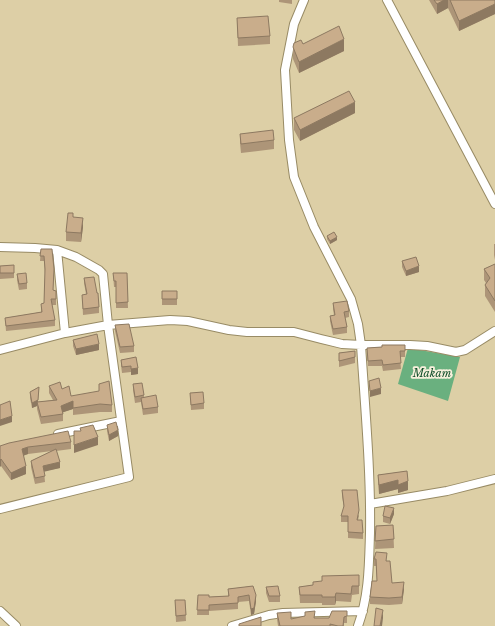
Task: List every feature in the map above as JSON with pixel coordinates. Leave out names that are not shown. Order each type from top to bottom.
[{"type":"street","points":[[304,0],[294,24],[285,70],[289,140],[294,177],[314,227],[351,299],[358,324],[361,345],[370,504],[370,561],[363,611],[358,626]]},
{"type":"street","points":[[387,0],[495,204]]},
{"type":"street","points":[[0,247],[57,250],[76,257],[104,274],[108,325],[129,477],[0,509]]},
{"type":"street","points":[[57,250],[65,333]]},
{"type":"street","points":[[0,350],[65,333],[108,325],[170,320],[247,332],[294,332],[332,342],[361,345],[410,345],[460,352],[469,348],[495,331]]},
{"type":"street","points":[[53,435],[121,421]]},
{"type":"street","points":[[370,504],[447,491],[495,479]]},
{"type":"street","points":[[0,611],[16,626]]},
{"type":"street","points":[[232,626],[284,613],[363,611]]},
{"type":"green space","name":"Makam","points":[[408,348],[460,357],[448,401],[398,384]]},
{"type":"building","points":[[434,0],[444,0],[437,4]]},
{"type":"building","points":[[450,0],[495,0],[495,4],[459,21]]},
{"type":"building","points":[[268,16],[270,36],[238,38],[237,18]]},
{"type":"building","points":[[339,26],[344,39],[299,62],[293,47],[294,43],[301,40],[303,44]]},
{"type":"building","points":[[349,91],[355,102],[300,130],[294,118]]},
{"type":"building","points":[[273,130],[274,140],[241,144],[240,134]]},
{"type":"building","points":[[68,213],[73,213],[73,217],[83,218],[81,233],[66,232]]},
{"type":"building","points":[[334,232],[337,237],[330,241],[327,236]]},
{"type":"building","points":[[41,249],[52,249],[54,269],[53,290],[56,291],[56,299],[51,299],[55,320],[6,326],[5,318],[42,312],[41,304],[44,303],[45,269],[44,256],[40,256]]},
{"type":"building","points":[[416,257],[419,266],[406,271],[402,261]]},
{"type":"building","points":[[495,264],[495,301],[485,285],[490,278],[484,269]]},
{"type":"building","points":[[14,265],[14,273],[0,273],[0,266]]},
{"type":"building","points":[[26,273],[27,283],[19,284],[17,274]]},
{"type":"building","points":[[113,273],[127,273],[128,302],[116,303],[116,281],[114,281]]},
{"type":"building","points":[[94,277],[98,293],[99,307],[83,309],[82,295],[87,294],[84,278]]},
{"type":"building","points":[[162,291],[177,291],[177,299],[162,299]]},
{"type":"building","points":[[347,301],[349,311],[344,312],[347,327],[333,329],[330,316],[335,315],[333,303]]},
{"type":"building","points":[[129,324],[134,346],[120,347],[115,325]]},
{"type":"building","points":[[97,334],[99,344],[76,349],[73,340]]},
{"type":"building","points":[[382,345],[405,345],[405,351],[400,351],[401,363],[383,365],[382,360],[368,361],[367,348],[382,347]]},
{"type":"building","points":[[355,351],[355,357],[339,361],[339,353]]},
{"type":"building","points":[[136,357],[138,368],[131,369],[131,366],[122,367],[121,360]]},
{"type":"building","points":[[379,378],[381,388],[370,391],[369,381]]},
{"type":"building","points":[[109,381],[112,405],[100,404],[73,408],[73,401],[61,406],[63,414],[41,417],[37,402],[57,400],[49,386],[60,382],[62,389],[69,386],[71,396],[99,391],[99,384]]},
{"type":"building","points":[[142,383],[144,395],[135,397],[133,384]]},
{"type":"building","points":[[39,387],[38,400],[32,403],[30,392]]},
{"type":"building","points":[[203,392],[204,403],[191,405],[190,393]]},
{"type":"building","points":[[156,395],[158,407],[143,409],[141,398]]},
{"type":"building","points":[[10,401],[12,416],[0,420],[0,405]]},
{"type":"building","points":[[116,422],[118,430],[109,435],[107,425]]},
{"type":"building","points":[[93,425],[98,437],[74,445],[74,431],[81,431],[80,428]]},
{"type":"building","points":[[68,431],[71,442],[22,449],[26,466],[11,473],[1,459],[0,460],[0,446]]},
{"type":"building","points":[[56,449],[60,462],[43,466],[45,476],[35,478],[31,461]]},
{"type":"building","points":[[407,471],[408,481],[398,485],[398,480],[379,485],[378,475]]},
{"type":"building","points":[[342,490],[357,490],[359,510],[357,520],[362,520],[363,533],[348,532],[348,516],[341,516],[344,506]]},
{"type":"building","points":[[385,506],[394,508],[390,518],[383,516]]},
{"type":"building","points":[[393,525],[394,539],[375,541],[376,526]]},
{"type":"building","points":[[376,552],[387,553],[386,561],[390,561],[392,583],[404,582],[402,597],[370,597],[372,581],[377,581],[376,559],[374,559]]},
{"type":"building","points":[[359,575],[359,586],[352,586],[351,594],[336,593],[335,597],[322,597],[322,595],[300,595],[299,587],[313,585],[313,582],[322,581],[322,576]]},
{"type":"building","points":[[253,586],[256,595],[254,608],[251,609],[249,595],[238,597],[238,603],[209,605],[209,610],[197,610],[198,595],[209,595],[209,597],[229,596],[228,589]]},
{"type":"building","points":[[278,586],[280,596],[269,596],[266,587]]},
{"type":"building","points":[[175,600],[185,600],[186,615],[176,616]]},
{"type":"building","points":[[376,608],[383,610],[380,626],[374,626]]},
{"type":"building","points":[[315,611],[314,618],[329,618],[332,611],[347,611],[347,616],[344,617],[343,626],[330,624],[330,626],[280,626],[277,613],[291,612],[291,619],[305,616],[305,612]]},
{"type":"building","points":[[261,617],[261,626],[239,626],[239,624]]}]
